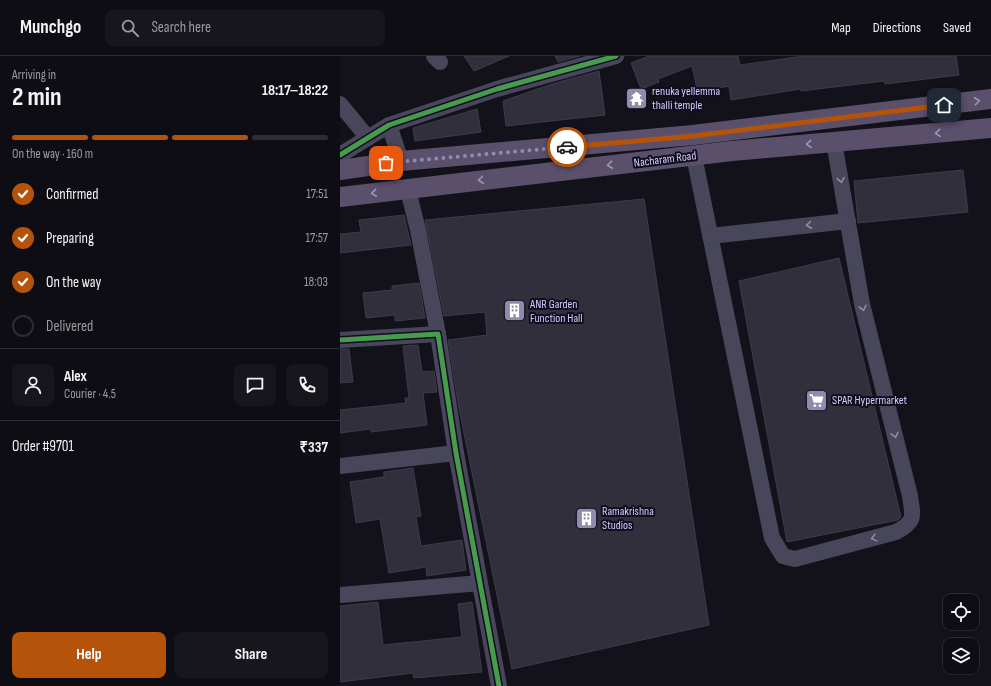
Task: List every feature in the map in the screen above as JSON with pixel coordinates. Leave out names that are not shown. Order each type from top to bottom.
[{"type":"main road","name":"Nacharam Road","points":[[340,170],[401,161],[655,139],[991,99]]},
{"type":"main road","name":"Nacharam Road","points":[[340,197],[694,156],[991,128]]},
{"type":"main road","points":[[655,139],[660,160]]},
{"type":"street","points":[[340,155],[389,125],[497,89],[616,56]]},
{"type":"street","points":[[340,104],[368,138]]},
{"type":"street","points":[[389,125],[401,161]]},
{"type":"street","points":[[694,156],[772,538],[783,556],[795,559],[896,532],[909,525],[912,515],[910,496],[862,304],[834,142]]},
{"type":"street","points":[[408,190],[418,230],[438,334],[456,453],[480,583],[496,686]]},
{"type":"street","points":[[710,236],[848,221]]},
{"type":"street","points":[[340,340],[438,334]]},
{"type":"street","points":[[340,466],[456,453]]},
{"type":"street","points":[[340,594],[480,583]]},
{"type":"building","points":[[464,56],[509,56],[474,71]]},
{"type":"building","points":[[555,56],[580,56],[558,62]]},
{"type":"building","points":[[649,56],[738,56],[740,65],[804,56],[956,56],[959,75],[885,84],[884,81],[801,91],[801,89],[731,100],[729,86],[698,93],[692,66],[658,79],[659,82],[641,89],[631,63]]},
{"type":"building","points":[[599,71],[605,115],[506,126],[503,101],[552,84]]},
{"type":"building","points":[[477,109],[481,132],[415,141],[413,128]]},
{"type":"building","points":[[963,170],[968,212],[858,223],[854,181]]},
{"type":"building","name":"Ramakrishna Studios","points":[[644,199],[709,625],[512,669],[459,409],[448,340],[487,335],[485,312],[444,316],[425,220]]},
{"type":"building","points":[[404,215],[411,245],[340,253],[340,234],[361,232],[359,220]]},
{"type":"building","name":"SPAR Hypermarket","points":[[839,258],[901,517],[898,520],[787,542],[739,281]]},
{"type":"building","points":[[419,283],[425,318],[395,321],[395,315],[366,318],[363,293],[392,290],[392,286]]},
{"type":"building","points":[[418,345],[422,372],[434,371],[437,392],[423,393],[427,425],[371,432],[371,429],[340,433],[340,410],[406,403],[405,398],[409,398],[403,346]]},
{"type":"building","points":[[340,349],[349,349],[353,382],[340,383]]},
{"type":"building","points":[[413,468],[421,516],[416,517],[421,546],[462,540],[466,570],[427,576],[426,567],[389,573],[380,519],[356,523],[350,482],[384,477],[384,472]]},
{"type":"building","points":[[378,602],[383,645],[462,637],[458,604],[472,602],[482,672],[414,678],[413,673],[340,682],[340,606]]},
{"type":"cycle path","points":[[340,155],[389,125],[497,89],[616,56]]},
{"type":"cycle path","points":[[340,340],[438,334],[456,453],[499,686]]},
{"type":"way so far","points":[[386,163],[567,147]]},
{"type":"place","name":"renuka yellemma thalli temple","points":[[637,98]]},
{"type":"place","name":"ANR Garden Function Hall","points":[[515,311]]},
{"type":"place","name":"SPAR Hypermarket","points":[[817,400]]},
{"type":"place","name":"Ramakrishna Studios","points":[[587,518]]},
{"type":"route","points":[[567,147],[693,136],[944,105]]}]
